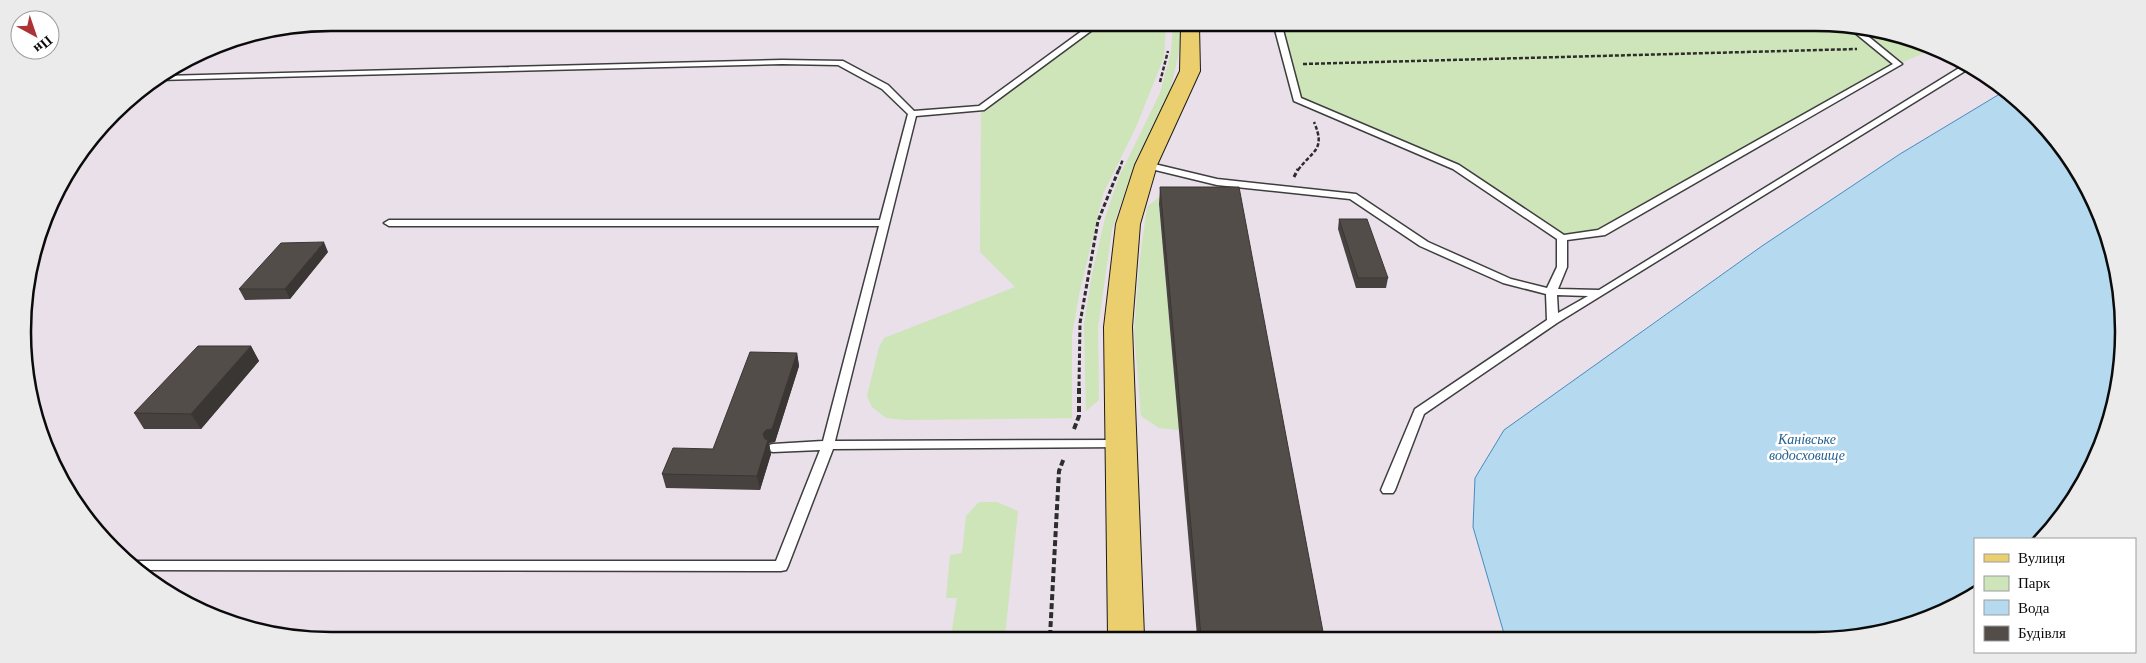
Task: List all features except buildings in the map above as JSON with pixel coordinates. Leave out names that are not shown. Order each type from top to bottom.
[{"type":"main road","points":[[1126,632],[1119,444],[1118,327],[1128,224],[1146,165],[1190,71],[1190,31]]},
{"type":"lane","points":[[170,79],[782,62],[840,63],[885,87],[912,114],[981,108],[1089,31]]},
{"type":"lane","points":[[1279,31],[1297,99],[1456,167],[1562,238],[1601,233],[1898,64],[1863,35]]},
{"type":"lane","points":[[1388,490],[1419,412],[1553,322],[1963,70]]},
{"type":"lane","points":[[143,565],[781,566],[828,445],[912,114]]},
{"type":"lane","points":[[1146,165],[1217,182],[1353,196],[1424,244],[1507,281],[1551,292],[1601,293]]},
{"type":"lane","points":[[389,223],[885,222]]},
{"type":"lane","points":[[1553,322],[1551,292],[1562,267],[1562,238]]},
{"type":"lane","points":[[773,448],[828,445],[1119,444]]},
{"type":"path","points":[[1288,64],[1879,49]]},
{"type":"path","points":[[1290,190],[1297,169],[1317,152],[1320,134],[1308,112],[1297,99]]},
{"type":"shaded area","points":[[1814,31],[1873,37],[1911,47],[1965,71],[1999,95],[1900,154],[1762,246],[1643,330],[1473,527],[1504,632],[332,632],[273,626],[235,616],[199,601],[181,592],[149,570],[119,544],[93,514],[71,482],[47,428],[37,390],[31,332],[37,273],[47,235],[71,181],[93,149],[119,119],[149,93],[181,71],[199,62],[254,41],[312,32]]},
{"type":"green space","points":[[1088,31],[1166,31],[1164,57],[1136,127],[1103,194],[1079,295],[1072,335],[1072,418],[905,420],[886,418],[872,407],[867,396],[879,347],[884,338],[1015,287],[980,252],[981,108]]},
{"type":"green space","points":[[1173,31],[1181,31],[1181,43],[1169,96],[1130,178],[1112,229],[1098,328],[1099,400],[1086,411],[1084,324],[1092,274],[1105,218],[1119,177],[1160,93],[1171,52]]},
{"type":"green space","points":[[1279,31],[1814,31],[1873,37],[1892,41],[1925,53],[1898,64],[1601,233],[1562,238],[1456,167],[1297,99]]},
{"type":"green space","points":[[1175,190],[1159,205],[1179,430],[1159,428],[1141,416],[1134,332],[1139,266],[1147,207],[1159,197]]},
{"type":"green space","points":[[979,502],[997,502],[1018,511],[1005,632],[954,632],[952,630],[957,598],[946,598],[950,555],[962,553],[966,516]]},
{"type":"water","name":"Канівське водосховище","points":[[1999,95],[2027,119],[2053,149],[2075,181],[2092,217],[2105,254],[2112,292],[2115,332],[2112,371],[2105,409],[2092,446],[2075,482],[2053,514],[2032,538],[1974,538],[1974,586],[1929,609],[1892,622],[1854,629],[1814,632],[1504,632],[1473,527],[1475,478],[1504,430],[1762,246],[1900,154]]}]
